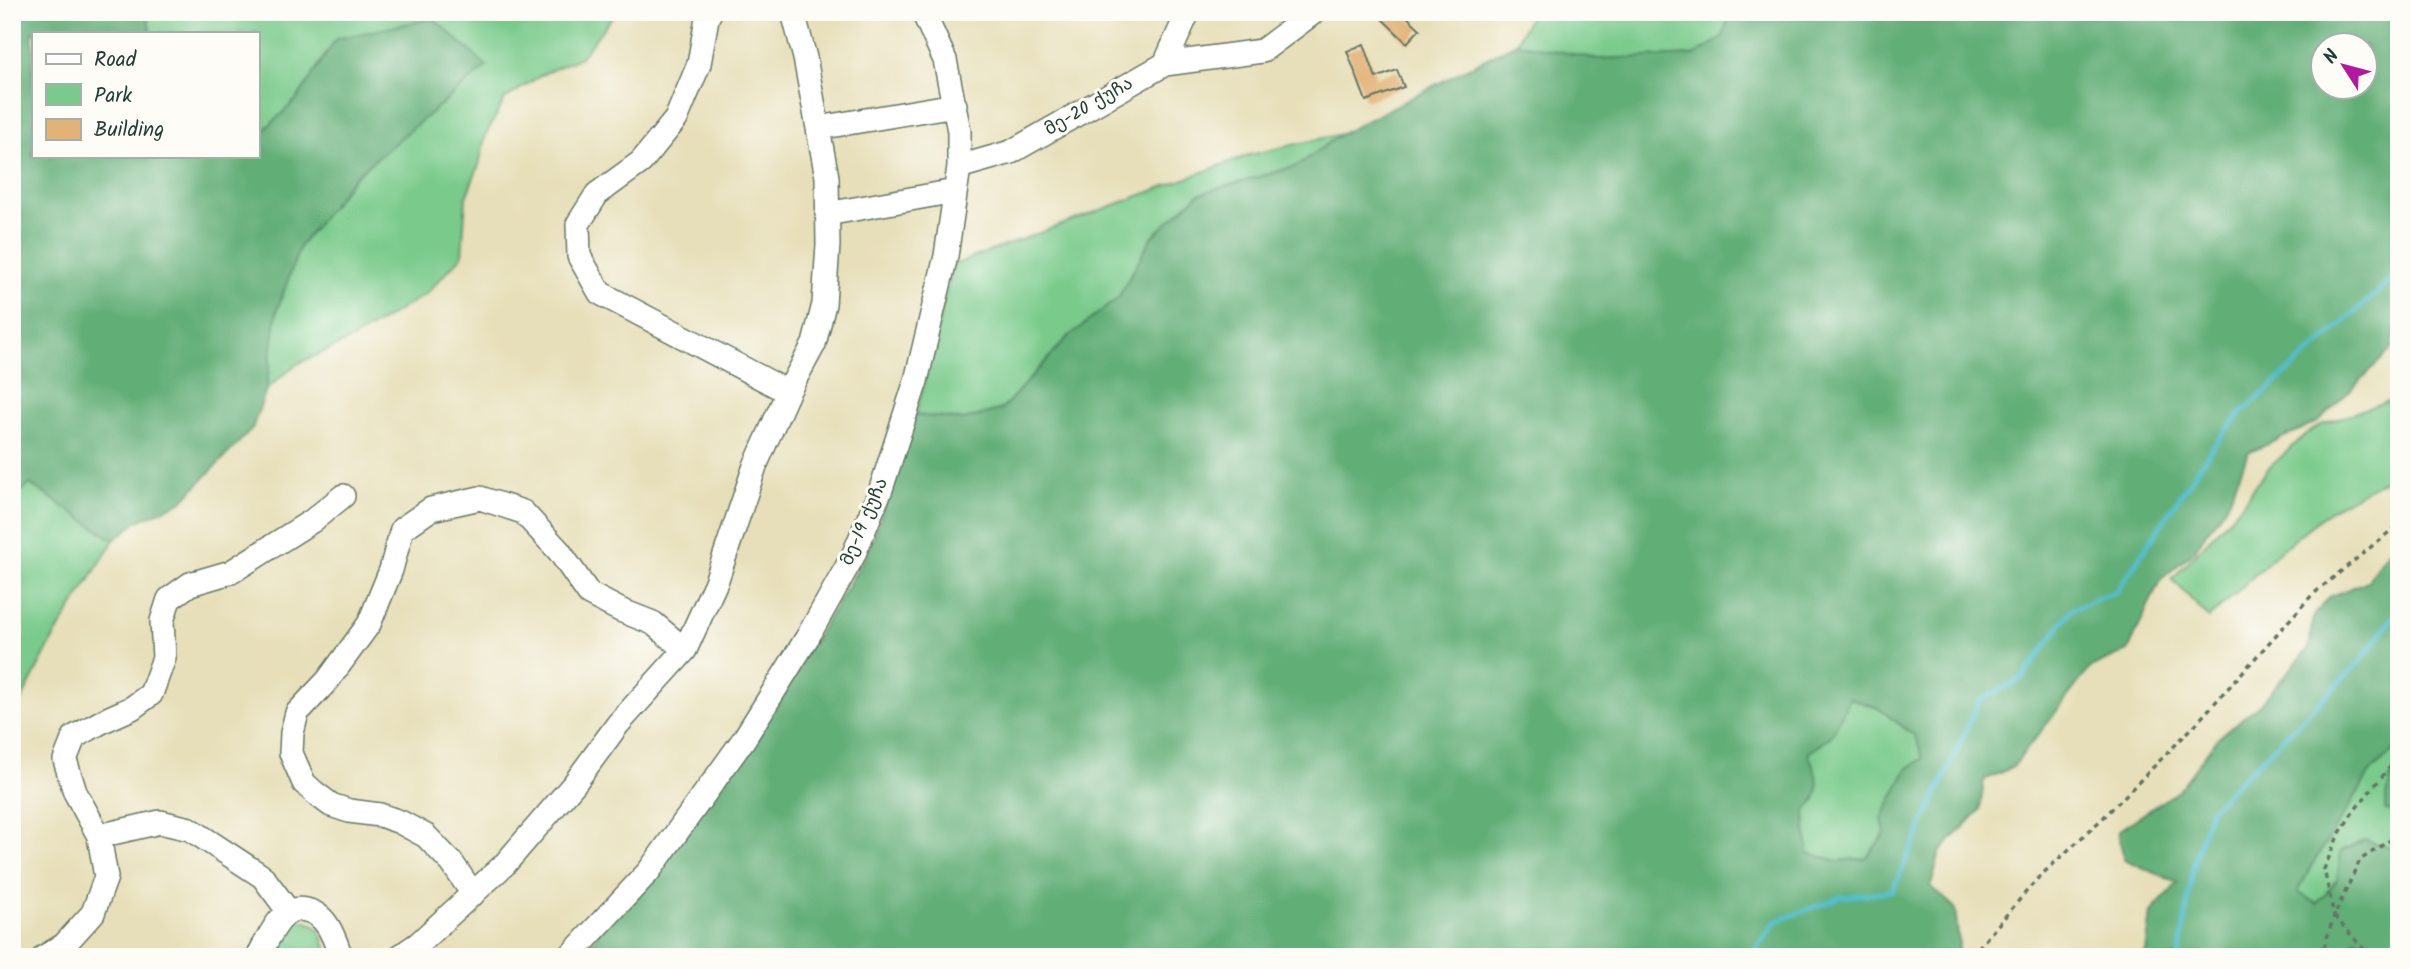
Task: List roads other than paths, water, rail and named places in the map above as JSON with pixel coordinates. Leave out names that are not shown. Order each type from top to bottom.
[{"type":"street","points":[[710,12],[699,64],[676,119],[641,162],[597,194],[578,224],[579,256],[600,293],[788,392]]},
{"type":"street","points":[[399,957],[418,944],[504,865],[574,784],[618,724],[685,650],[716,582],[755,466],[788,392],[814,345],[824,304],[827,177],[806,58],[793,12]]},
{"type":"street","name":"მე-19 ქუჩა","points":[[569,957],[649,871],[696,808],[765,705],[853,556],[881,489],[916,381],[946,256],[959,167],[959,131],[945,60],[923,12]]},
{"type":"street","points":[[1165,64],[1188,12]]},
{"type":"street","points":[[1165,64],[1262,51],[1314,12]]},
{"type":"street","name":"მე-20 ქუჩა","points":[[959,167],[1011,152],[1165,64]]},
{"type":"street","points":[[818,128],[955,105]]},
{"type":"street","points":[[827,214],[955,191]]},
{"type":"street","points":[[44,957],[64,945],[93,913],[106,877],[99,836],[75,792],[65,760],[74,737],[132,708],[151,694],[164,658],[162,621],[169,598],[190,584],[231,572],[312,521],[343,496]]},
{"type":"street","points":[[473,894],[452,863],[426,836],[401,822],[380,815],[349,811],[331,805],[304,783],[291,753],[297,713],[328,680],[369,624],[391,570],[402,529],[431,509],[480,498],[523,512],[559,551],[589,594],[653,623],[685,650]]},
{"type":"street","points":[[99,836],[160,822],[190,829],[263,877],[289,912]]},
{"type":"street","points":[[258,957],[273,931],[289,912],[301,909],[324,919],[341,957]]},
{"type":"waterway","points":[[1751,957],[1775,922],[1841,897],[1892,891],[1980,700],[2023,678],[2071,610],[2117,591],[2212,448],[2238,416],[2399,273]]},
{"type":"waterway","points":[[2179,957],[2194,863],[2210,810],[2360,662],[2399,609]]}]
